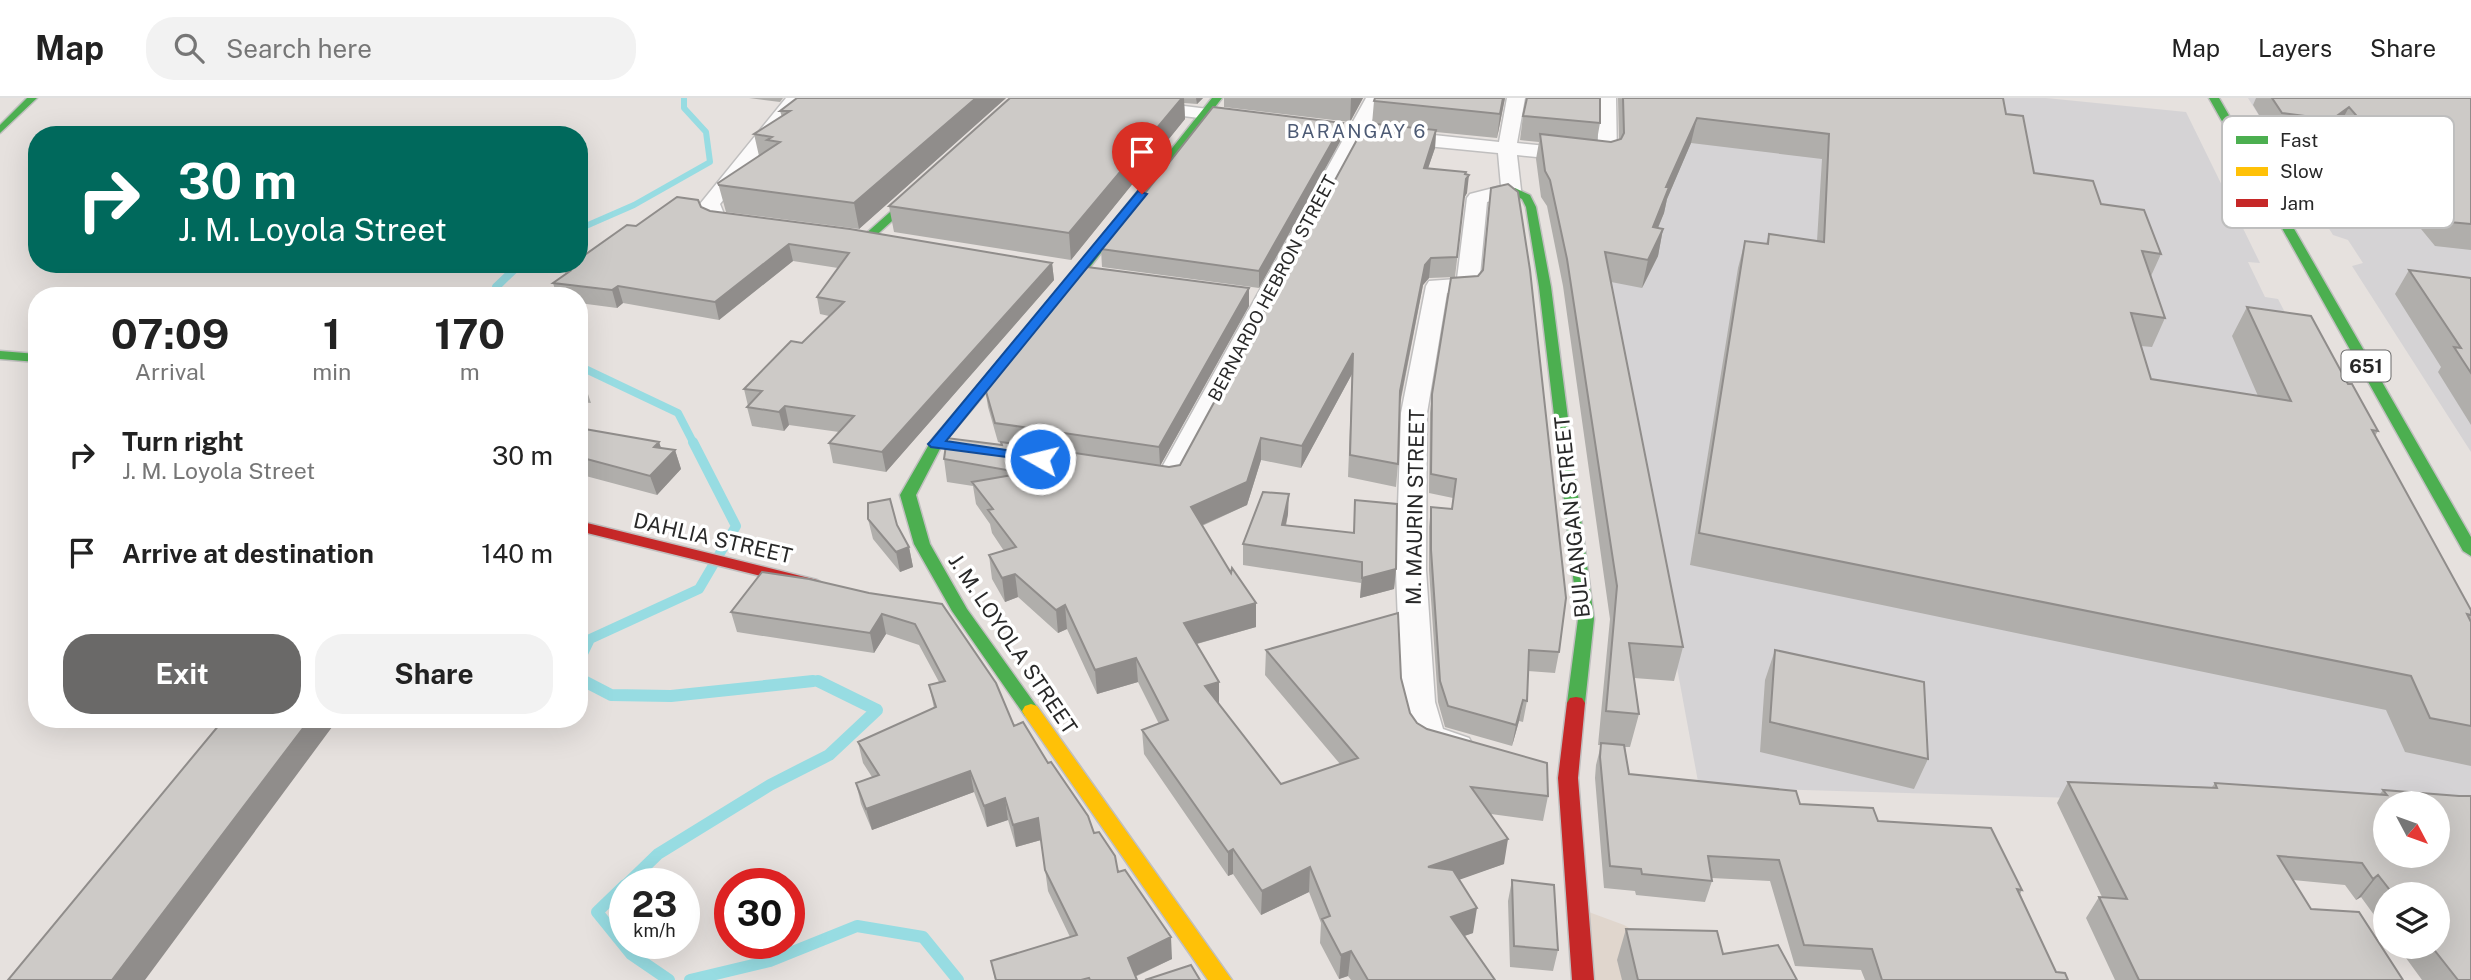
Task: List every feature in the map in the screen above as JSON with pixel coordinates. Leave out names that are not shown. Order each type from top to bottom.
[{"type":"main road","points":[[0,130],[32,98]]},
{"type":"main road","name":"J. M. LOYOLA STREET","points":[[1217,98],[936,444],[908,495],[922,544],[960,611],[1221,980]]},
{"type":"main road","name":"651","points":[[2214,98],[2224,116]]},
{"type":"main road","points":[[866,239],[944,169]]},
{"type":"main road","name":"BULANGAN STREET","points":[[1511,190],[1526,197],[1531,207],[1545,286],[1586,620],[1555,774],[1583,980]]},
{"type":"main road","name":"651","points":[[2288,228],[2471,551]]},
{"type":"main road","points":[[866,239],[893,243]]},
{"type":"main road","points":[[0,355],[28,357]]},
{"type":"main road","name":"DAHLIA STREET","points":[[588,528],[830,588]]},
{"type":"main road","points":[[937,608],[960,611]]},
{"type":"street","points":[[770,226],[715,219],[710,204],[795,98]]},
{"type":"street","points":[[1077,98],[1246,119]]},
{"type":"street","name":"BERNARDO HEBRON STREET","points":[[1115,470],[1170,479],[1266,299],[1350,131],[1375,98]]},
{"type":"street","points":[[1511,190],[1507,149],[1516,98]]},
{"type":"street","points":[[1350,131],[1607,158],[1607,98]]},
{"type":"street","name":"M. MAURIN STREET","points":[[1490,757],[1428,737],[1418,702],[1411,570],[1414,413],[1437,286],[1468,286],[1477,198],[1511,190]]},
{"type":"street","points":[[839,236],[866,239]]},
{"type":"street","points":[[1073,272],[1106,276]]},
{"type":"street","points":[[1240,296],[1266,299]]},
{"type":"street","points":[[936,444],[963,448]]},
{"type":"shaded area","points":[[1665,98],[2046,98],[2186,112],[2222,185],[2222,228],[2243,228],[2260,263],[2248,262],[2265,297],[2278,299],[2471,671],[2471,809],[2450,805],[2450,791],[2373,791],[2373,807],[1699,787],[1584,163],[1673,173]]},
{"type":"shaded area","points":[[2248,98],[2471,98],[2471,452],[2352,266],[2363,263],[2348,240],[2333,235],[2329,228],[2454,228],[2454,116],[2259,116]]},
{"type":"shaded area","points":[[1586,911],[1624,925],[1716,980],[1595,980]]},
{"type":"building","points":[[797,98],[976,98],[854,203],[719,185],[718,183],[780,142],[767,140],[772,137],[754,134],[790,111],[780,111]]},
{"type":"building","points":[[1010,98],[1182,98],[1069,233],[889,206]]},
{"type":"building","points":[[1375,98],[1503,98],[1500,114],[1374,101]]},
{"type":"building","points":[[1527,98],[1600,98],[1600,123],[1523,116]]},
{"type":"building","points":[[1623,98],[2003,98],[2006,114],[2023,116],[2034,173],[2093,181],[2101,204],[2144,210],[2161,254],[2142,251],[2165,318],[2131,313],[2151,379],[2291,401],[2247,307],[2311,316],[2348,384],[2352,384],[2378,431],[2372,430],[2471,610],[2471,615],[2467,614],[2471,622],[2471,726],[2430,718],[2411,676],[1699,533],[1745,241],[1768,244],[1769,234],[1824,242],[1829,134],[1697,118],[1666,187],[1669,187],[1653,227],[1663,229],[1648,260],[1605,252],[1683,647],[1629,643],[1639,714],[1606,711],[1617,586],[1567,259],[1550,180],[1545,171],[1540,134],[1611,142],[1621,139],[1624,133]]},
{"type":"building","points":[[2272,98],[2471,98],[2471,224],[2454,222],[2454,116],[2357,116],[2349,107],[2337,116],[2282,113]]},
{"type":"building","points":[[1213,107],[1343,123],[1259,271],[1101,249]]},
{"type":"building","points":[[1366,123],[1436,130],[1424,168],[1466,172],[1465,174],[1469,175],[1466,179],[1457,257],[1431,258],[1425,265],[1400,391],[1398,464],[1350,455],[1353,353],[1302,446],[1261,438],[1247,482],[1191,507],[1231,573],[1232,568],[1256,603],[1184,623],[1219,682],[1205,686],[1281,784],[1358,758],[1266,650],[1398,613],[1401,678],[1410,713],[1417,723],[1427,729],[1547,763],[1548,796],[1471,787],[1508,839],[1428,867],[1453,870],[1477,908],[1451,917],[1495,980],[1368,980],[1351,951],[1341,955],[1322,919],[1330,916],[1310,867],[1262,891],[1233,849],[1228,852],[1142,730],[1168,720],[1136,658],[1095,670],[1065,605],[1056,610],[1015,574],[1002,578],[989,555],[1016,547],[988,510],[993,509],[972,482],[1024,473],[944,459],[947,438],[1002,445],[1001,442],[1169,467],[1180,465]]},
{"type":"building","points":[[1508,184],[1518,192],[1530,270],[1566,598],[1559,652],[1529,650],[1527,701],[1523,700],[1516,725],[1448,706],[1440,681],[1431,550],[1431,507],[1452,509],[1456,479],[1431,474],[1432,394],[1451,278],[1478,276],[1483,270],[1491,188]]},
{"type":"building","points":[[677,197],[698,200],[701,207],[710,211],[850,229],[1052,263],[882,452],[829,443],[854,416],[785,406],[779,412],[747,407],[762,391],[744,389],[791,341],[802,343],[844,302],[817,297],[849,253],[789,244],[715,302],[618,286],[612,290],[553,283],[567,273],[588,273],[588,253],[627,225],[636,226]]},
{"type":"building","points":[[1087,267],[1249,288],[1159,447],[995,423],[985,388]]},
{"type":"building","points":[[2409,270],[2471,278],[2471,373],[2454,347],[2461,348]]},
{"type":"building","points":[[588,430],[659,442],[654,447],[675,450],[650,476],[588,459]]},
{"type":"building","points":[[1263,492],[1289,494],[1282,525],[1354,533],[1355,500],[1397,504],[1396,569],[1362,578],[1362,562],[1243,544]]},
{"type":"building","points":[[890,499],[897,525],[909,547],[896,552],[868,519],[868,503]]},
{"type":"building","points":[[762,572],[942,604],[996,683],[1014,726],[1023,722],[1048,763],[1051,762],[1088,816],[1094,833],[1099,832],[1115,856],[1118,872],[1125,870],[1171,937],[1128,958],[1137,980],[996,980],[991,961],[1077,935],[1045,870],[1038,818],[1013,825],[1005,798],[984,806],[970,771],[866,809],[856,783],[879,775],[858,742],[936,707],[929,685],[945,681],[915,624],[882,614],[870,633],[731,612]]},
{"type":"building","points":[[1775,650],[1924,682],[1928,759],[1770,722]]},
{"type":"building","points":[[217,728],[303,728],[112,980],[8,980]]},
{"type":"building","points":[[1601,743],[1624,745],[1629,774],[1796,791],[1800,804],[1873,808],[1878,821],[1991,828],[2022,890],[2017,889],[2056,972],[2065,973],[2068,980],[1882,980],[1872,949],[1804,945],[1779,860],[1708,856],[1712,881],[1642,874],[1641,869],[1610,866]]},
{"type":"building","points":[[2068,782],[2217,788],[2215,783],[2373,794],[2373,868],[2450,868],[2450,795],[2471,796],[2471,980],[2458,980],[2441,959],[2450,959],[2450,882],[2384,882],[2378,875],[2373,879],[2362,863],[2278,856],[2311,909],[2359,912],[2373,934],[2373,959],[2389,959],[2403,980],[2139,980],[2099,897],[2127,899]]},
{"type":"building","points":[[1512,880],[1554,885],[1558,950],[1514,946]]},
{"type":"building","points":[[1626,929],[1717,931],[1723,954],[1778,945],[1797,980],[1638,980]]},
{"type":"building","points":[[1191,965],[1200,980],[1145,980]]},
{"type":"waterway","points":[[588,225],[634,205],[710,162],[706,132],[684,108],[684,98]]},
{"type":"waterway","points":[[496,287],[511,273]]},
{"type":"waterway","points":[[588,370],[678,413],[694,444]]},
{"type":"waterway","points":[[588,643],[590,639],[699,589],[736,526],[693,442]]},
{"type":"waterway","points":[[588,683],[611,695],[671,696],[813,681]]},
{"type":"waterway","points":[[644,868],[658,854],[770,785],[829,755],[877,710],[818,681]]},
{"type":"waterway","points":[[796,683],[821,683]]},
{"type":"waterway","points":[[609,900],[597,912],[609,927]]},
{"type":"waterway","points":[[690,980],[770,961],[857,926],[923,937],[958,980]]},
{"type":"waterway","points":[[638,959],[669,980]]},
{"type":"traffic: fast","points":[[0,130],[32,98]]},
{"type":"traffic: fast","points":[[1031,711],[960,611],[922,544],[908,495],[936,444],[1079,273],[1217,98]]},
{"type":"traffic: fast","points":[[2214,98],[2224,116]]},
{"type":"traffic: fast","points":[[866,239],[930,182]]},
{"type":"traffic: fast","points":[[1511,190],[1526,197],[1531,207],[1545,287],[1586,619],[1576,703]]},
{"type":"traffic: fast","points":[[2288,228],[2471,551]]},
{"type":"traffic: fast","points":[[0,355],[28,357]]},
{"type":"traffic: slow","points":[[1031,711],[1221,980]]},
{"type":"traffic: jam","points":[[588,528],[817,585]]},
{"type":"traffic: jam","points":[[1576,703],[1568,778],[1583,980]]},
{"type":"district","name":"BARANGAY 6","points":[[1357,131]]},
{"type":"route","points":[[1040,459],[936,444],[1142,194]]}]
